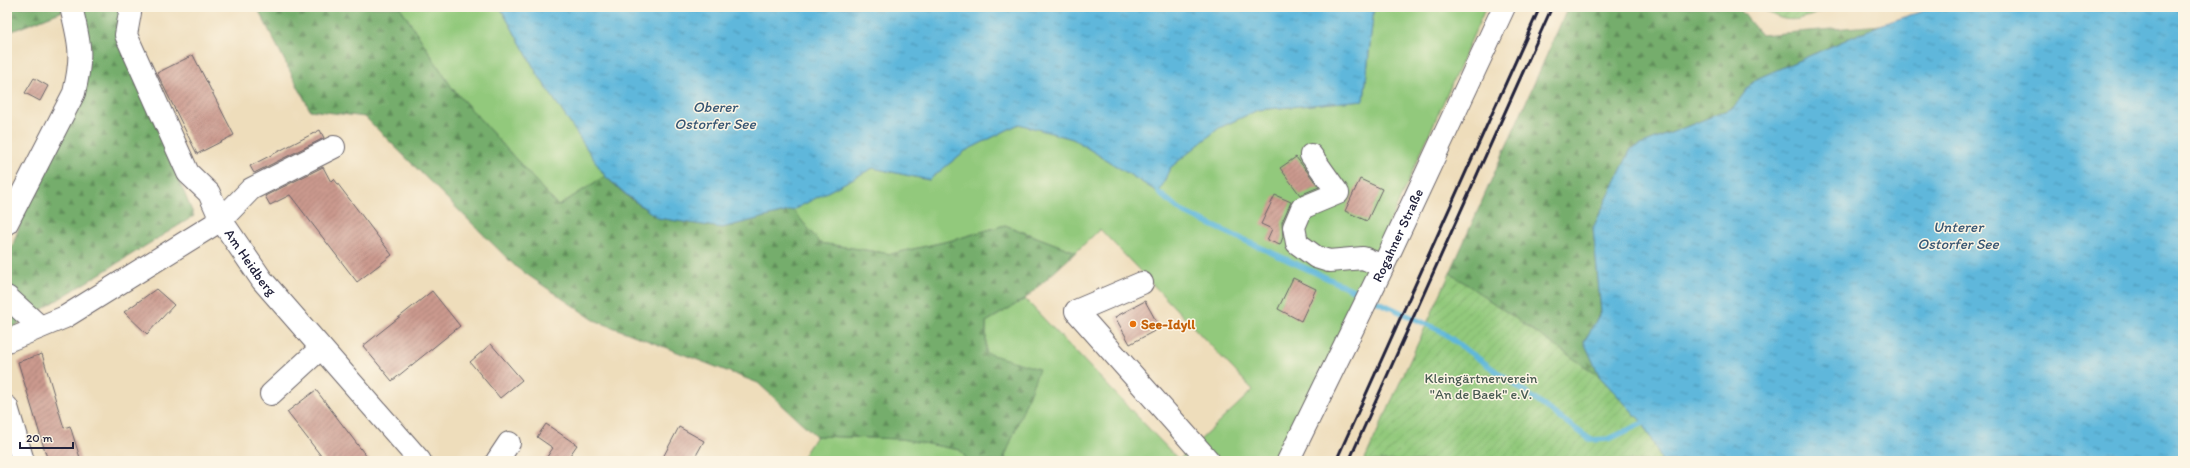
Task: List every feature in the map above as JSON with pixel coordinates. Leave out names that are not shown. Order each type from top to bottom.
[{"type":"street","points":[[7,223],[74,93],[79,73],[81,48],[71,7]]},
{"type":"street","points":[[131,7],[126,35],[188,174],[209,192],[221,220],[251,189],[334,147]]},
{"type":"street","name":"Rogahner Straße","points":[[1288,461],[1361,312],[1504,7]]},
{"type":"street","points":[[1311,155],[1338,193],[1302,208],[1294,228],[1297,243],[1316,257],[1329,261],[1363,258],[1380,272]]},
{"type":"street","name":"Am Heidberg","points":[[7,341],[65,317],[221,220],[262,280],[321,348],[412,459]]},
{"type":"street","points":[[1142,283],[1076,311],[1210,461]]},
{"type":"street","points":[[7,297],[40,327]]},
{"type":"street","points":[[271,394],[321,348]]},
{"type":"street","points":[[7,408],[23,461]]},
{"type":"green space","points":[[7,7],[73,7],[7,33]]},
{"type":"green space","points":[[74,7],[121,7],[118,35],[194,216],[7,331],[7,262],[27,204],[85,75]]},
{"type":"green space","points":[[257,7],[400,7],[452,88],[558,206],[605,176],[628,197],[659,218],[722,228],[793,210],[820,243],[891,254],[953,240],[1005,225],[1076,252],[1025,299],[986,322],[986,353],[1039,369],[1004,459],[1006,461],[968,461],[960,450],[901,439],[816,436],[758,383],[594,320],[516,267],[365,117],[310,110]]},
{"type":"green space","points":[[400,7],[500,7],[538,75],[605,176],[558,206],[452,88]]},
{"type":"green space","points":[[1374,7],[1486,7],[1283,461],[1006,461],[986,353],[986,322],[1025,299],[1179,460],[1253,390],[1100,229],[1076,252],[1005,225],[953,240],[891,254],[820,243],[793,210],[873,168],[929,180],[965,151],[1019,124],[1073,139],[1159,193],[1170,168],[1219,128],[1258,110],[1364,100]]},
{"type":"green space","points":[[1568,7],[1738,7],[1761,35],[1880,25],[1754,80],[1733,108],[1631,149],[1593,228],[1601,312],[1584,342],[1600,377],[1450,273]]},
{"type":"green space","points":[[1760,7],[1834,7],[1804,18],[1788,20],[1770,14]]},
{"type":"green space","name":"Kleingärtnerverein \"An de Baek\" e.V.","points":[[1450,273],[1600,377],[1643,423],[1662,461],[1364,461]]},
{"type":"green space","points":[[816,436],[901,439],[961,450],[968,461],[800,461]]},
{"type":"water","name":"Oberer Ostorfer See","points":[[500,7],[1374,7],[1364,100],[1258,110],[1219,128],[1170,168],[1159,193],[1073,139],[1019,124],[965,151],[929,180],[873,168],[793,210],[722,228],[658,218],[628,196],[605,176],[538,75]]},
{"type":"water","name":"Unterer Ostorfer See","points":[[1935,7],[2183,7],[2183,461],[1662,461],[1643,423],[1600,377],[1584,342],[1601,312],[1593,228],[1631,149],[1733,108],[1754,80],[1880,25]]},
{"type":"building","points":[[193,55],[234,135],[197,154],[157,73]]},
{"type":"building","points":[[34,78],[48,86],[40,101],[25,93]]},
{"type":"building","points":[[320,130],[324,138],[254,173],[250,166]]},
{"type":"building","points":[[1296,157],[1319,187],[1300,195],[1280,168]]},
{"type":"building","points":[[323,167],[331,182],[334,179],[392,255],[357,282],[290,195],[270,205],[265,196]]},
{"type":"building","points":[[1360,179],[1382,189],[1367,221],[1345,211]]},
{"type":"building","points":[[1275,195],[1291,202],[1282,222],[1283,237],[1280,245],[1267,240],[1272,229],[1261,224]]},
{"type":"building","points":[[1293,278],[1316,289],[1301,321],[1278,309]]},
{"type":"building","points":[[156,289],[174,305],[147,334],[124,312]]},
{"type":"building","points":[[432,291],[460,326],[392,381],[363,346]]},
{"type":"building","points":[[1145,301],[1160,328],[1130,344],[1115,317]]},
{"type":"building","points":[[491,344],[522,380],[500,398],[470,362]]},
{"type":"building","points":[[42,354],[64,428],[70,426],[81,461],[48,461],[18,362]]},
{"type":"building","points":[[316,390],[370,461],[325,461],[287,412]]},
{"type":"building","points":[[546,424],[577,445],[566,461],[544,461],[553,448],[537,437]]},
{"type":"building","points":[[679,427],[704,441],[693,461],[661,461]]},
{"type":"waterway","points":[[1159,193],[1183,212],[1364,295]]},
{"type":"waterway","points":[[1372,299],[1439,330],[1591,440],[1609,439],[1643,423]]},
{"type":"railway","points":[[1336,461],[1540,7]]},
{"type":"railway","points":[[1349,461],[1552,7]]},
{"type":"place","name":"See-Idyll","points":[[1133,324]]}]
